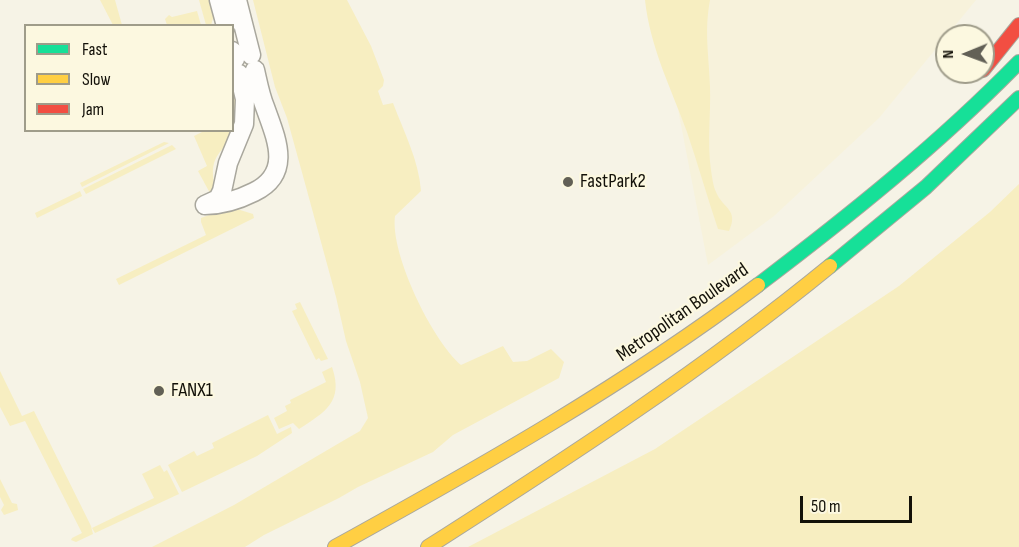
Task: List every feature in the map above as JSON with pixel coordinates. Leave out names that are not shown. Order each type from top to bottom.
[{"type":"highway","points":[[995,54],[1019,25]]},
{"type":"highway","name":"Metropolitan Boulevard","points":[[335,547],[537,433],[646,363],[801,254],[908,166],[1019,62]]},
{"type":"highway","points":[[428,547],[577,452],[665,391],[816,277],[926,187],[1019,98]]},
{"type":"highway","points":[[908,166],[953,106]]},
{"type":"highway","points":[[975,140],[1019,112]]},
{"type":"street","points":[[219,0],[225,24]]},
{"type":"street","points":[[237,0],[242,62],[245,99],[244,124],[228,163],[222,191],[218,199],[205,205],[226,203],[262,188],[270,182],[278,167],[276,143],[242,62]]},
{"type":"shaded area","points":[[100,0],[115,0],[122,24],[112,24]]},
{"type":"shaded area","points":[[199,0],[211,0],[214,15],[211,24],[206,24]]},
{"type":"shaded area","points":[[253,0],[347,0],[371,46],[384,80],[383,86],[378,91],[383,105],[393,103],[420,180],[421,191],[395,216],[399,252],[426,317],[450,353],[461,365],[503,346],[513,362],[527,361],[551,349],[564,362],[559,378],[453,435],[433,452],[358,487],[245,547],[152,547],[234,505],[360,431],[368,418],[287,118],[275,87]]},
{"type":"shaded area","points":[[645,0],[710,0],[707,33],[710,160],[715,190],[731,213],[732,224],[729,231],[718,229],[687,132],[656,51]]},
{"type":"shaded area","points":[[657,0],[976,0],[956,24],[935,24],[935,50],[879,118],[774,216],[708,265]]},
{"type":"shaded area","points":[[197,11],[201,24],[167,24],[165,19],[169,15],[172,17]]},
{"type":"shaded area","points":[[234,81],[239,105],[238,123],[234,133],[229,141],[215,159],[213,177],[216,191],[211,195],[198,171],[207,166],[194,136],[202,132],[234,132]]},
{"type":"shaded area","points":[[164,142],[169,143],[82,187],[80,183]]},
{"type":"shaded area","points":[[172,145],[176,149],[86,194],[83,189]]},
{"type":"shaded area","points":[[1019,184],[1019,547],[468,547],[655,449],[899,286],[990,212]]},
{"type":"shaded area","points":[[80,191],[82,196],[37,218],[35,213]]},
{"type":"shaded area","points":[[228,208],[253,214],[254,218],[119,285],[116,279],[206,235],[201,218]]},
{"type":"shaded area","points":[[300,302],[328,359],[316,360],[292,311],[297,309],[295,304]]},
{"type":"shaded area","points":[[332,367],[336,389],[330,405],[299,429],[293,423],[279,429],[274,418],[287,411],[285,406],[291,403],[290,400],[326,382],[322,372]]},
{"type":"shaded area","points":[[0,371],[22,416],[34,411],[93,534],[76,542],[71,540],[82,533],[25,421],[10,426],[0,407]]},
{"type":"shaded area","points":[[268,415],[277,434],[291,427],[292,433],[257,456],[182,492],[168,465],[194,451],[197,456],[214,448],[212,443]]},
{"type":"shaded area","points":[[160,465],[164,472],[167,470],[179,494],[95,533],[92,528],[154,498],[142,474]]},
{"type":"shaded area","points":[[0,479],[12,503],[17,504],[18,510],[4,515],[1,510],[4,505],[0,497]]},
{"type":"traffic: fast","points":[[758,285],[893,178],[957,122],[1019,62]]},
{"type":"traffic: fast","points":[[830,266],[926,187],[1019,98]]},
{"type":"traffic: slow","points":[[428,547],[633,412],[733,341],[830,266]]},
{"type":"traffic: slow","points":[[335,547],[551,424],[656,357],[758,285]]},
{"type":"traffic: jam","points":[[995,55],[1019,25]]},
{"type":"place","name":"FastPark2","points":[[568,182]]},
{"type":"place","name":"FANX1","points":[[159,391]]}]
